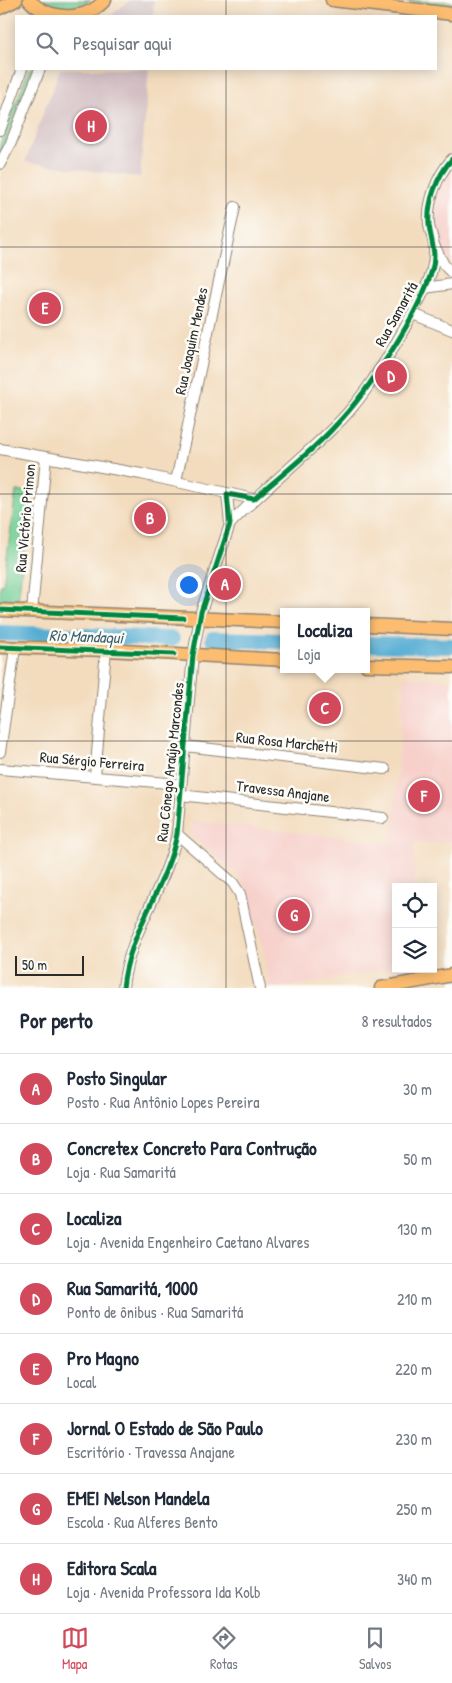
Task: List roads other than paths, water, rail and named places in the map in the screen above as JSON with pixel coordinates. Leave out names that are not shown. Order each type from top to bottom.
[{"type":"main road","points":[[0,8],[16,0]]},
{"type":"main road","points":[[75,15],[93,10],[105,0]]},
{"type":"main road","points":[[332,0],[452,14]]},
{"type":"main road","points":[[35,8],[62,15]]},
{"type":"main road","points":[[0,610],[280,622]]},
{"type":"main road","points":[[370,625],[452,629]]},
{"type":"main road","points":[[0,647],[106,650],[280,660]]},
{"type":"main road","points":[[370,665],[452,667]]},
{"type":"main road","points":[[381,988],[452,975]]},
{"type":"street","points":[[0,130],[22,70]]},
{"type":"street","points":[[0,164],[10,145],[40,70]]},
{"type":"street","points":[[0,99],[12,95],[28,98]]},
{"type":"street","name":"Rua Samaritá","points":[[230,524],[254,498],[336,425],[362,394],[413,314],[426,288],[433,268],[434,246],[429,212],[439,178],[452,159]]},
{"type":"street","name":"Rua Joaquim Mendes","points":[[176,481],[235,207]]},
{"type":"street","points":[[434,246],[444,265],[452,273]]},
{"type":"street","points":[[426,288],[452,284]]},
{"type":"street","points":[[413,314],[452,330]]},
{"type":"street","points":[[0,450],[176,481],[227,494],[254,498]]},
{"type":"street","name":"Rua Victório Primon","points":[[32,612],[46,457]]},
{"type":"street","points":[[227,494],[230,524]]},
{"type":"street","name":"Rua Cônego Araújo Marcondes","points":[[123,988],[125,965],[172,858],[177,834],[193,655],[200,619],[230,524]]},
{"type":"street","points":[[0,752],[15,648]]},
{"type":"street","points":[[95,776],[106,650]]},
{"type":"street","name":"Rua Rosa Marchetti","points":[[184,746],[386,769]]},
{"type":"street","name":"Rua Sérgio Ferreira","points":[[0,769],[95,776],[180,790]]},
{"type":"street","name":"Travessa Anajane","points":[[180,790],[383,818]]},
{"type":"street","points":[[177,834],[233,884],[240,894],[260,988]]},
{"type":"waterway","name":"Rio Mandaqui","points":[[0,633],[172,639]]},
{"type":"waterway","name":"Rio Mandaqui","points":[[213,639],[280,641]]},
{"type":"waterway","name":"Rio Mandaqui","points":[[370,644],[452,646]]},
{"type":"place","name":"Editora Scala","points":[[91,126]]},
{"type":"place","name":"Pro Magno","points":[[45,308]]},
{"type":"place","name":"Rua Samaritá, 1000","points":[[391,376]]},
{"type":"place","name":"Concretex Concreto Para Contrução","points":[[150,518]]},
{"type":"place","name":"Posto Singular","points":[[225,584]]},
{"type":"place","name":"Localiza","points":[[325,708]]},
{"type":"place","name":"Jornal O Estado de São Paulo","points":[[424,796]]},
{"type":"place","name":"EMEI Nelson Mandela","points":[[294,915]]}]
